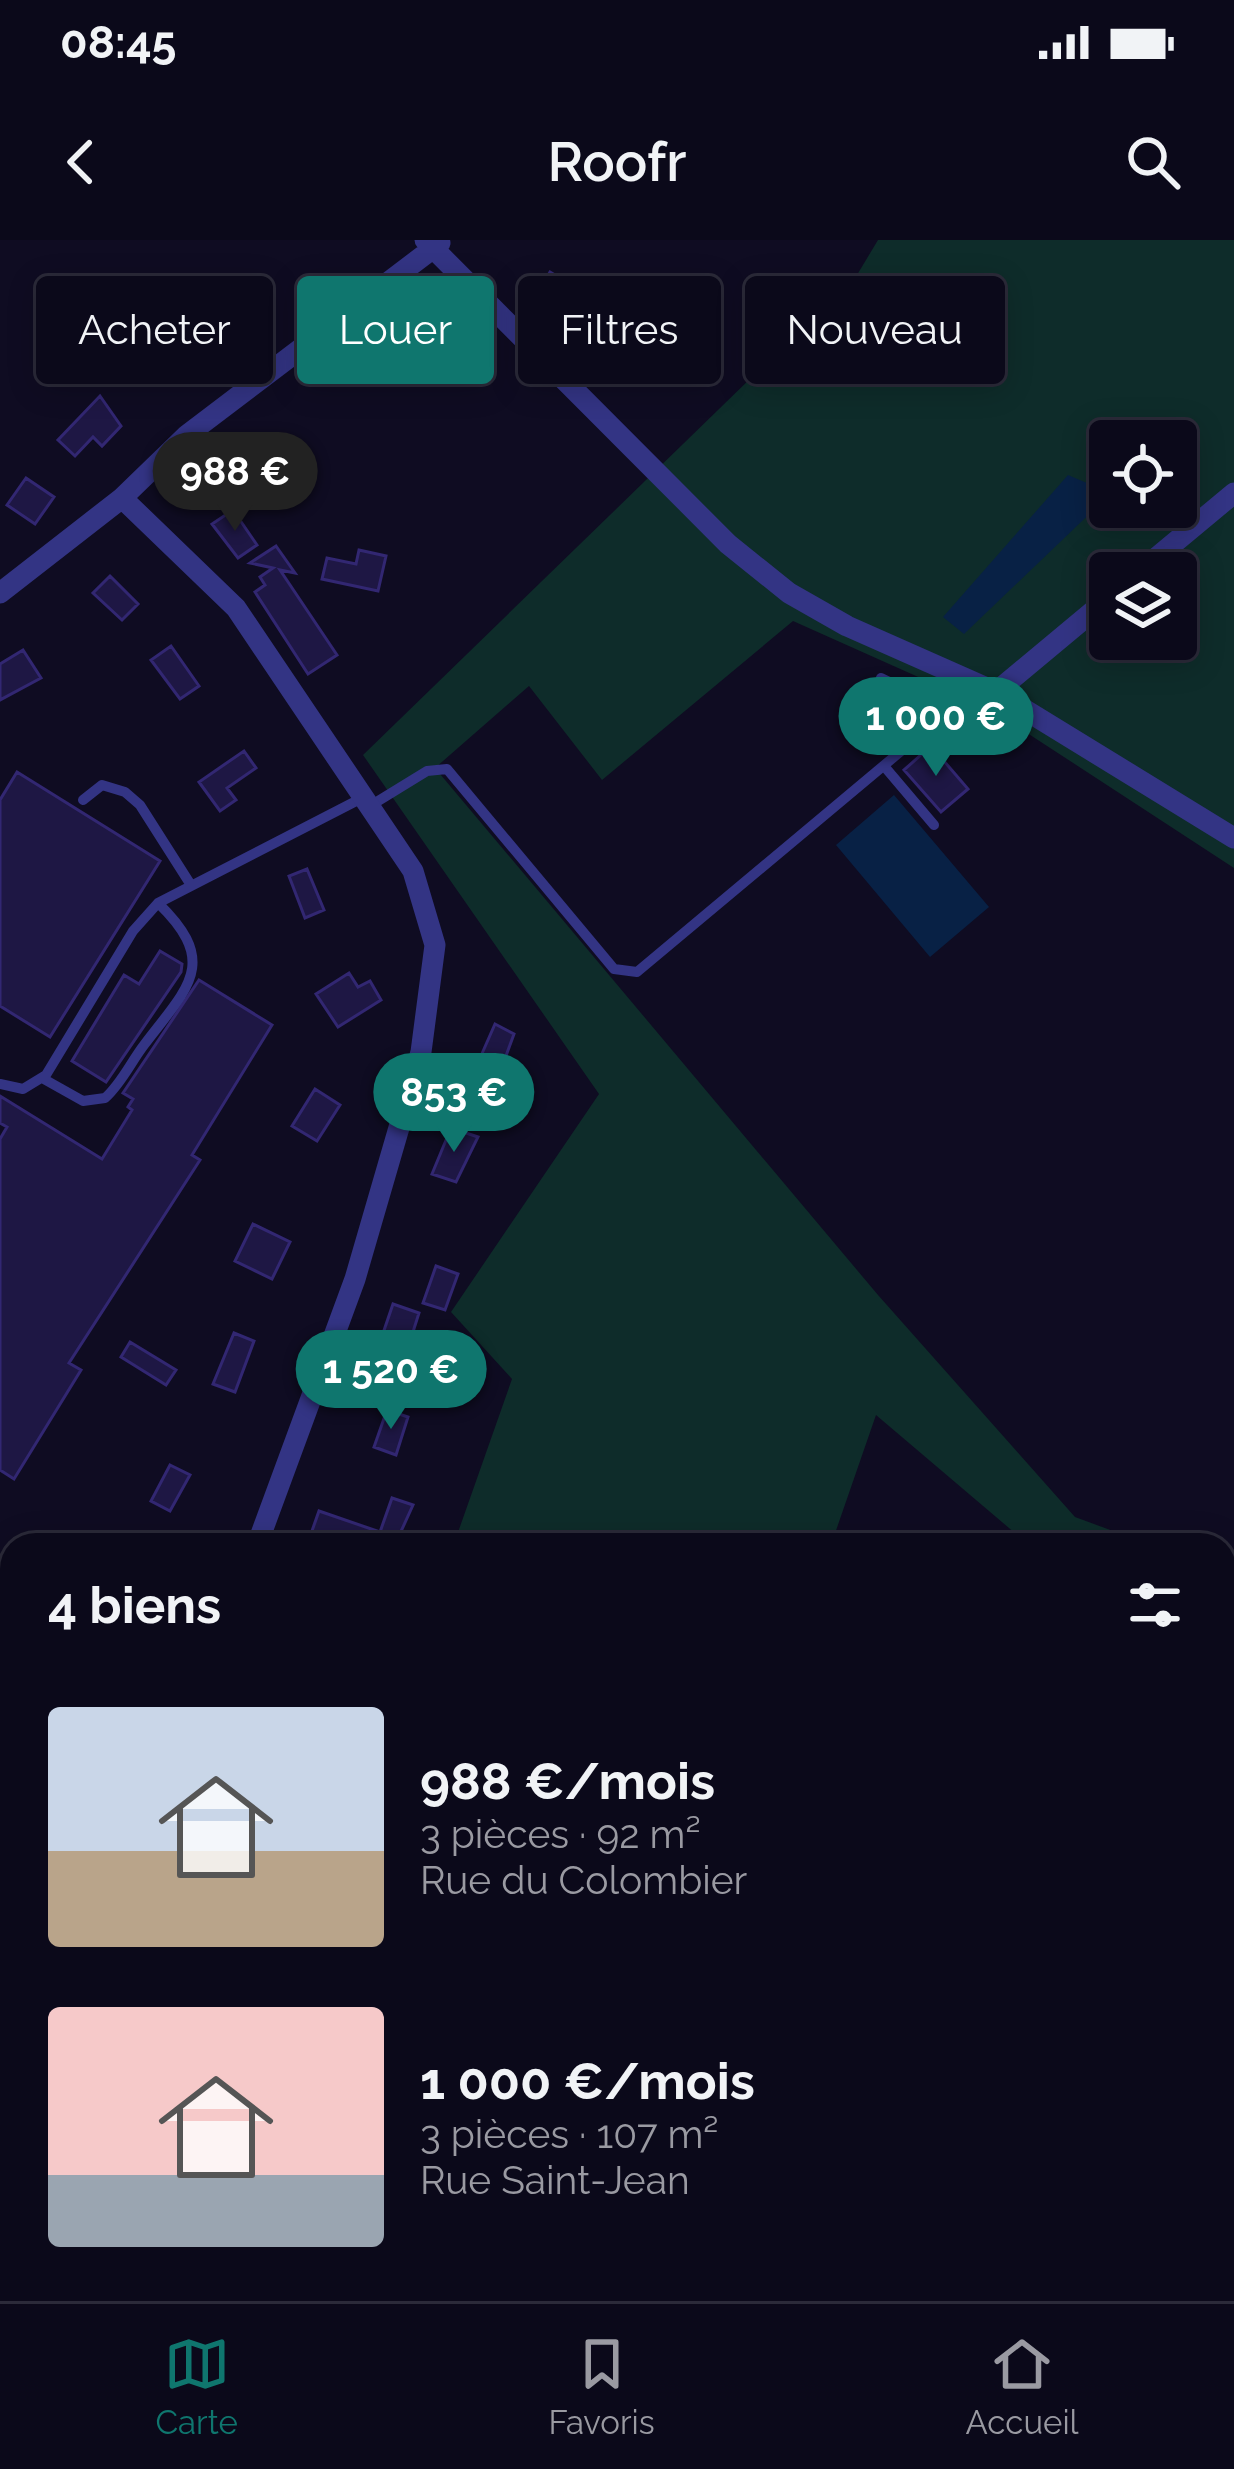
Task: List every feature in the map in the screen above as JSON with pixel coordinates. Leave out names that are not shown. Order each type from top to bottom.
[{"type":"street","points":[[0,593],[122,498],[187,435],[434,243],[728,544],[790,593],[988,689],[1234,838]]},
{"type":"street","points":[[1163,552],[1234,493]]},
{"type":"street","points":[[122,498],[236,608],[413,871],[435,946],[421,1052],[356,1279],[261,1533]]},
{"type":"street","points":[[988,689],[1089,613]]},
{"type":"lane","points":[[881,678],[950,711]]},
{"type":"lane","points":[[0,1084],[15,1090],[42,1078],[133,932],[158,903],[189,883],[427,771],[447,769],[614,969],[637,972],[950,711],[988,689]]},
{"type":"lane","points":[[884,766],[934,825]]},
{"type":"lane","points":[[83,800],[102,785],[133,797],[189,883]]},
{"type":"lane","points":[[42,1078],[83,1101],[105,1098],[183,994],[193,974],[192,941],[158,903]]},
{"type":"green space","points":[[878,240],[1234,240],[1234,868],[992,710],[793,621],[602,780],[529,686],[435,768],[878,1295],[1075,1517],[1118,1533],[1015,1533],[876,1415],[835,1533],[458,1533],[512,1379],[451,1312],[599,1094],[363,755],[745,384],[1005,384],[1005,276],[856,276]]},
{"type":"water","points":[[1068,475],[1089,484],[1089,514],[964,634],[943,617]]},
{"type":"water","points":[[894,795],[989,907],[930,957],[836,845]]},
{"type":"building","points":[[100,396],[121,426],[102,446],[93,437],[75,456],[58,440]]},
{"type":"building","points":[[26,478],[54,497],[35,524],[7,505]]},
{"type":"building","points":[[233,510],[257,545],[238,558],[212,524]]},
{"type":"building","points":[[276,546],[295,573],[280,570],[337,655],[308,674],[255,592],[265,585],[260,577],[273,568],[250,563]]},
{"type":"building","points":[[359,550],[386,556],[378,591],[322,579],[327,558],[356,564]]},
{"type":"building","points":[[110,576],[138,604],[122,620],[93,593]]},
{"type":"building","points":[[171,646],[199,686],[180,699],[151,660]]},
{"type":"building","points":[[23,650],[41,678],[0,700],[0,664]]},
{"type":"building","points":[[931,746],[968,789],[941,812],[904,770]]},
{"type":"building","points":[[244,751],[256,768],[227,788],[236,800],[220,811],[199,782]]},
{"type":"building","points":[[17,772],[160,861],[50,1037],[0,1006],[0,800]]},
{"type":"building","points":[[307,869],[324,910],[305,918],[289,876]]},
{"type":"building","points":[[160,951],[182,964],[181,972],[106,1082],[72,1061],[124,975],[139,984]]},
{"type":"building","points":[[349,973],[358,987],[370,981],[381,1000],[338,1027],[316,994]]},
{"type":"building","points":[[199,980],[272,1025],[192,1155],[200,1160],[69,1363],[81,1370],[14,1479],[0,1470],[0,1139],[7,1127],[0,1123],[0,1096],[102,1159],[132,1110],[128,1107],[133,1099],[123,1093]]},
{"type":"building","points":[[495,1024],[514,1034],[496,1083],[459,1075],[465,1061],[477,1065]]},
{"type":"building","points":[[315,1089],[340,1105],[317,1141],[292,1126]]},
{"type":"building","points":[[451,1128],[478,1137],[456,1182],[432,1174]]},
{"type":"building","points":[[253,1224],[290,1242],[272,1279],[235,1261]]},
{"type":"building","points":[[436,1266],[458,1274],[445,1310],[423,1303]]},
{"type":"building","points":[[393,1304],[419,1313],[405,1357],[378,1348]]},
{"type":"building","points":[[234,1333],[254,1341],[235,1392],[213,1384]]},
{"type":"building","points":[[130,1342],[176,1370],[166,1385],[121,1357]]},
{"type":"building","points":[[387,1410],[408,1417],[396,1455],[374,1447]]},
{"type":"building","points":[[170,1465],[190,1475],[170,1511],[151,1501]]},
{"type":"building","points":[[392,1498],[413,1505],[400,1533],[311,1533],[319,1511],[380,1532]]}]
